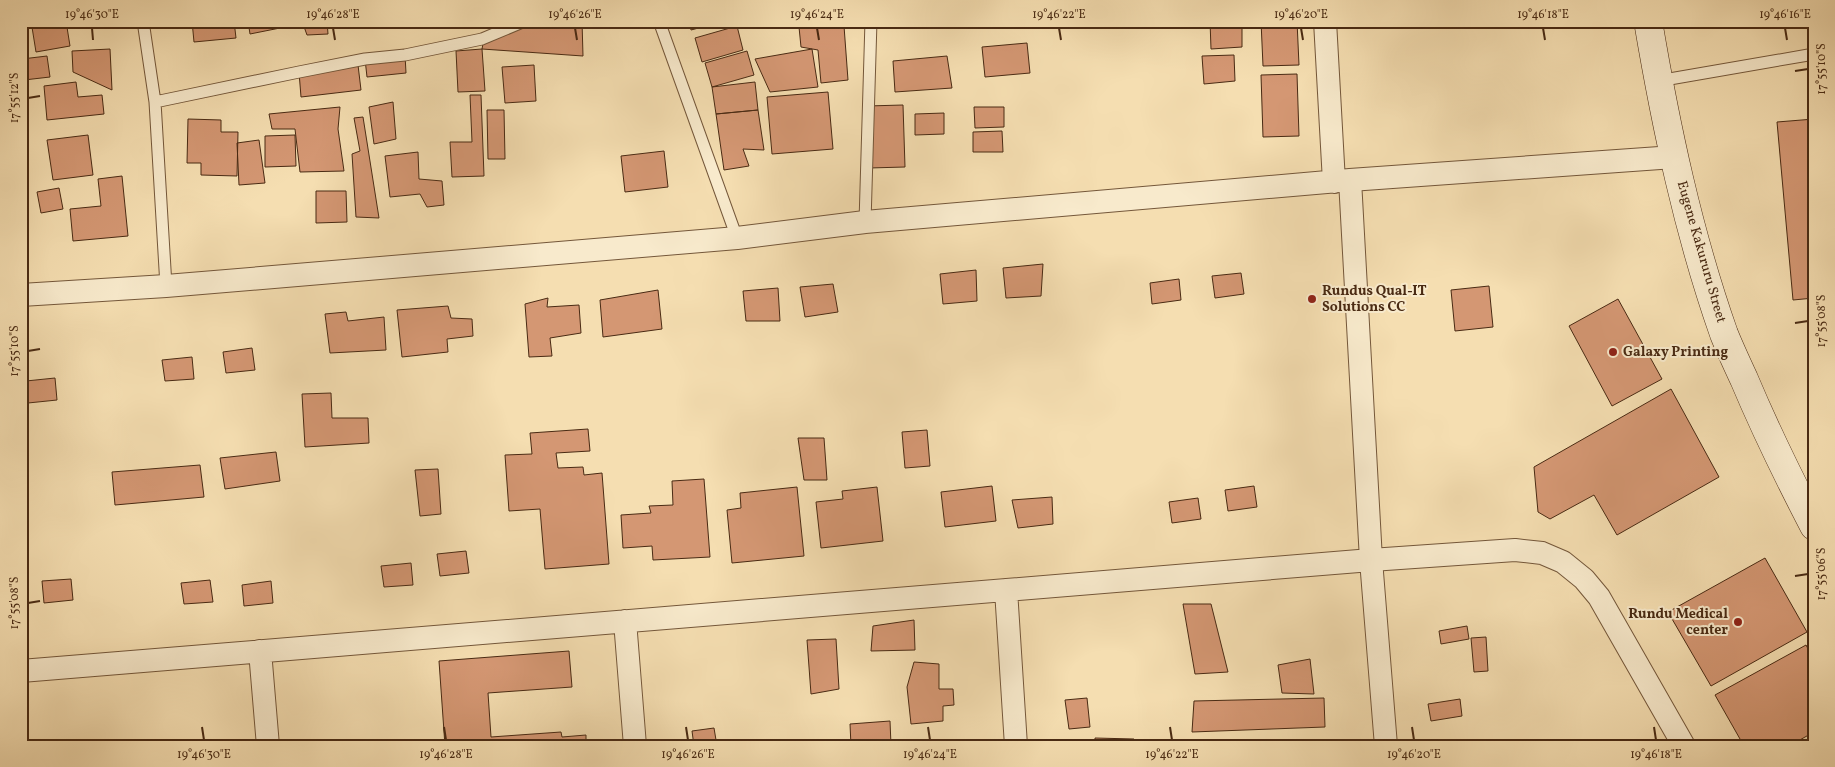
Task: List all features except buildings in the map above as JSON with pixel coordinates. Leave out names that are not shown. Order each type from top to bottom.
[{"type":"main road","name":"Eugene Kakururu Street","points":[[1648,21],[1674,157],[1696,243],[1725,334],[1754,403],[1814,526]]},
{"type":"street","points":[[1325,21],[1342,181],[1386,746]]},
{"type":"street","points":[[21,296],[166,286],[737,238],[865,222],[1342,181],[1674,157]]},
{"type":"street","points":[[21,671],[1371,560],[1515,550],[1542,553],[1563,562],[1584,579],[1599,597],[1684,746]]},
{"type":"street","points":[[1006,590],[1016,746]]},
{"type":"street","points":[[625,621],[635,746]]},
{"type":"street","points":[[260,651],[268,746]]},
{"type":"lane","points":[[143,21],[155,102],[166,286]]},
{"type":"lane","points":[[155,102],[365,59],[405,56],[482,39],[525,21]]},
{"type":"lane","points":[[659,21],[737,238]]},
{"type":"lane","points":[[865,222],[871,21]]},
{"type":"lane","points":[[1658,81],[1814,54]]},
{"type":"place","name":"Rundus Qual-IT Solutions CC","points":[[1312,299]]},
{"type":"place","name":"Galaxy Printing","points":[[1613,352]]},
{"type":"place","name":"Rundu Medical center","points":[[1738,622]]}]
